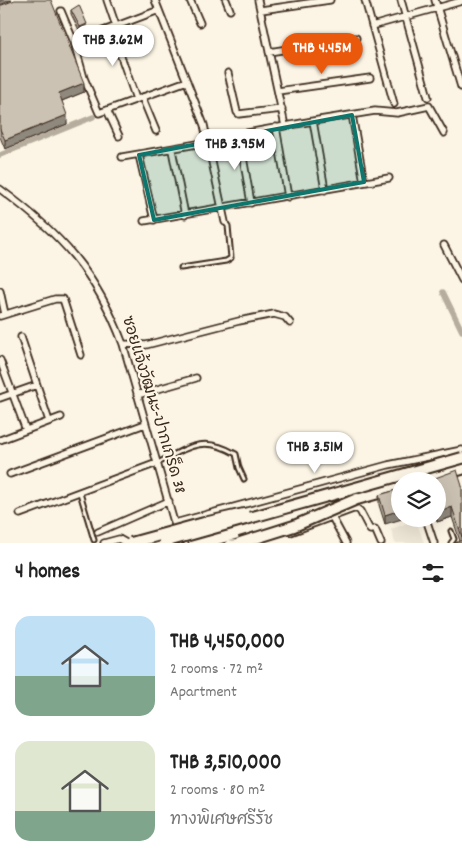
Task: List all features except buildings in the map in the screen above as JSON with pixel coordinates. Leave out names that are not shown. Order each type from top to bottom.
[{"type":"highway","points":[[163,543],[462,458]]},
{"type":"highway","points":[[446,473],[462,469]]},
{"type":"highway","points":[[202,543],[391,489]]},
{"type":"highway","points":[[240,543],[294,526],[357,499]]},
{"type":"highway","points":[[131,543],[222,519],[310,502]]},
{"type":"street","points":[[107,0],[113,27],[139,98],[156,131]]},
{"type":"street","points":[[155,0],[209,141],[225,222]]},
{"type":"street","points":[[190,0],[200,23]]},
{"type":"street","points":[[226,0],[230,10]]},
{"type":"street","points":[[258,0],[285,126]]},
{"type":"street","points":[[261,10],[330,0]]},
{"type":"street","points":[[365,0],[394,104]]},
{"type":"street","points":[[401,0],[428,96]]},
{"type":"street","points":[[435,0],[461,87]]},
{"type":"street","points":[[372,26],[462,1]]},
{"type":"street","points":[[74,42],[159,10]]},
{"type":"street","points":[[61,11],[74,42],[84,78],[99,113],[187,81]]},
{"type":"street","points":[[269,52],[356,38]]},
{"type":"street","points":[[228,73],[239,114],[282,109]]},
{"type":"street","points":[[278,92],[370,78]]},
{"type":"street","points":[[122,158],[172,150],[239,134],[313,121],[376,112],[397,113],[429,106],[444,133]]},
{"type":"street","points":[[107,110],[119,136]]},
{"type":"street","points":[[352,115],[364,182]]},
{"type":"street","points":[[313,121],[325,190]]},
{"type":"street","points":[[276,128],[288,197]]},
{"type":"street","points":[[239,134],[251,203]]},
{"type":"street","points":[[172,150],[185,215]]},
{"type":"street","points":[[139,155],[154,220]]},
{"type":"street","points":[[144,221],[223,209],[389,178]]},
{"type":"street","name":"ซอยแจ้งวัฒนะ-ปากเกร็ด 38","points":[[0,189],[46,226],[66,246],[83,266],[100,292],[113,318],[122,344],[180,543]]},
{"type":"street","points":[[444,244],[462,280]]},
{"type":"street","points":[[0,291],[2,315],[55,299],[64,299],[81,355]]},
{"type":"street","points":[[122,344],[146,345],[274,314],[285,317],[290,323]]},
{"type":"street","points":[[21,337],[49,421]]},
{"type":"street","points":[[0,360],[26,430]]},
{"type":"street","points":[[137,395],[196,378]]},
{"type":"street","points":[[0,398],[37,385]]},
{"type":"street","points":[[0,440],[61,417]]},
{"type":"street","points":[[10,474],[145,424]]},
{"type":"street","points":[[175,524],[388,465],[462,450]]},
{"type":"street","points":[[408,461],[411,472]]},
{"type":"street","points":[[20,514],[157,463]]},
{"type":"street","points":[[192,543],[391,484]]},
{"type":"street","points":[[98,532],[168,501]]},
{"type":"street","points":[[251,543],[306,527],[356,508],[360,511],[370,530],[375,529],[381,543]]},
{"type":"street","points":[[332,517],[346,543]]},
{"type":"street","points":[[429,527],[434,543]]},
{"type":"street","points":[[104,543],[119,539],[126,543]]},
{"type":"street","points":[[229,543],[240,543]]},
{"type":"lane","points":[[181,268],[226,261],[231,258],[228,226],[225,222]]},
{"type":"lane","points":[[157,463],[184,449],[206,444],[217,445],[236,454],[244,479]]},
{"type":"lane","points":[[79,491],[94,540]]},
{"type":"lane","points":[[451,531],[454,538],[451,543]]},
{"type":"highlighted area","points":[[352,115],[364,182],[154,220],[139,155]]},
{"type":"shaded area","points":[[397,527],[418,527],[424,543],[395,543],[391,529]]},
{"type":"waterway","points":[[0,155],[93,117]]},
{"type":"waterway","points":[[443,292],[462,331]]}]
